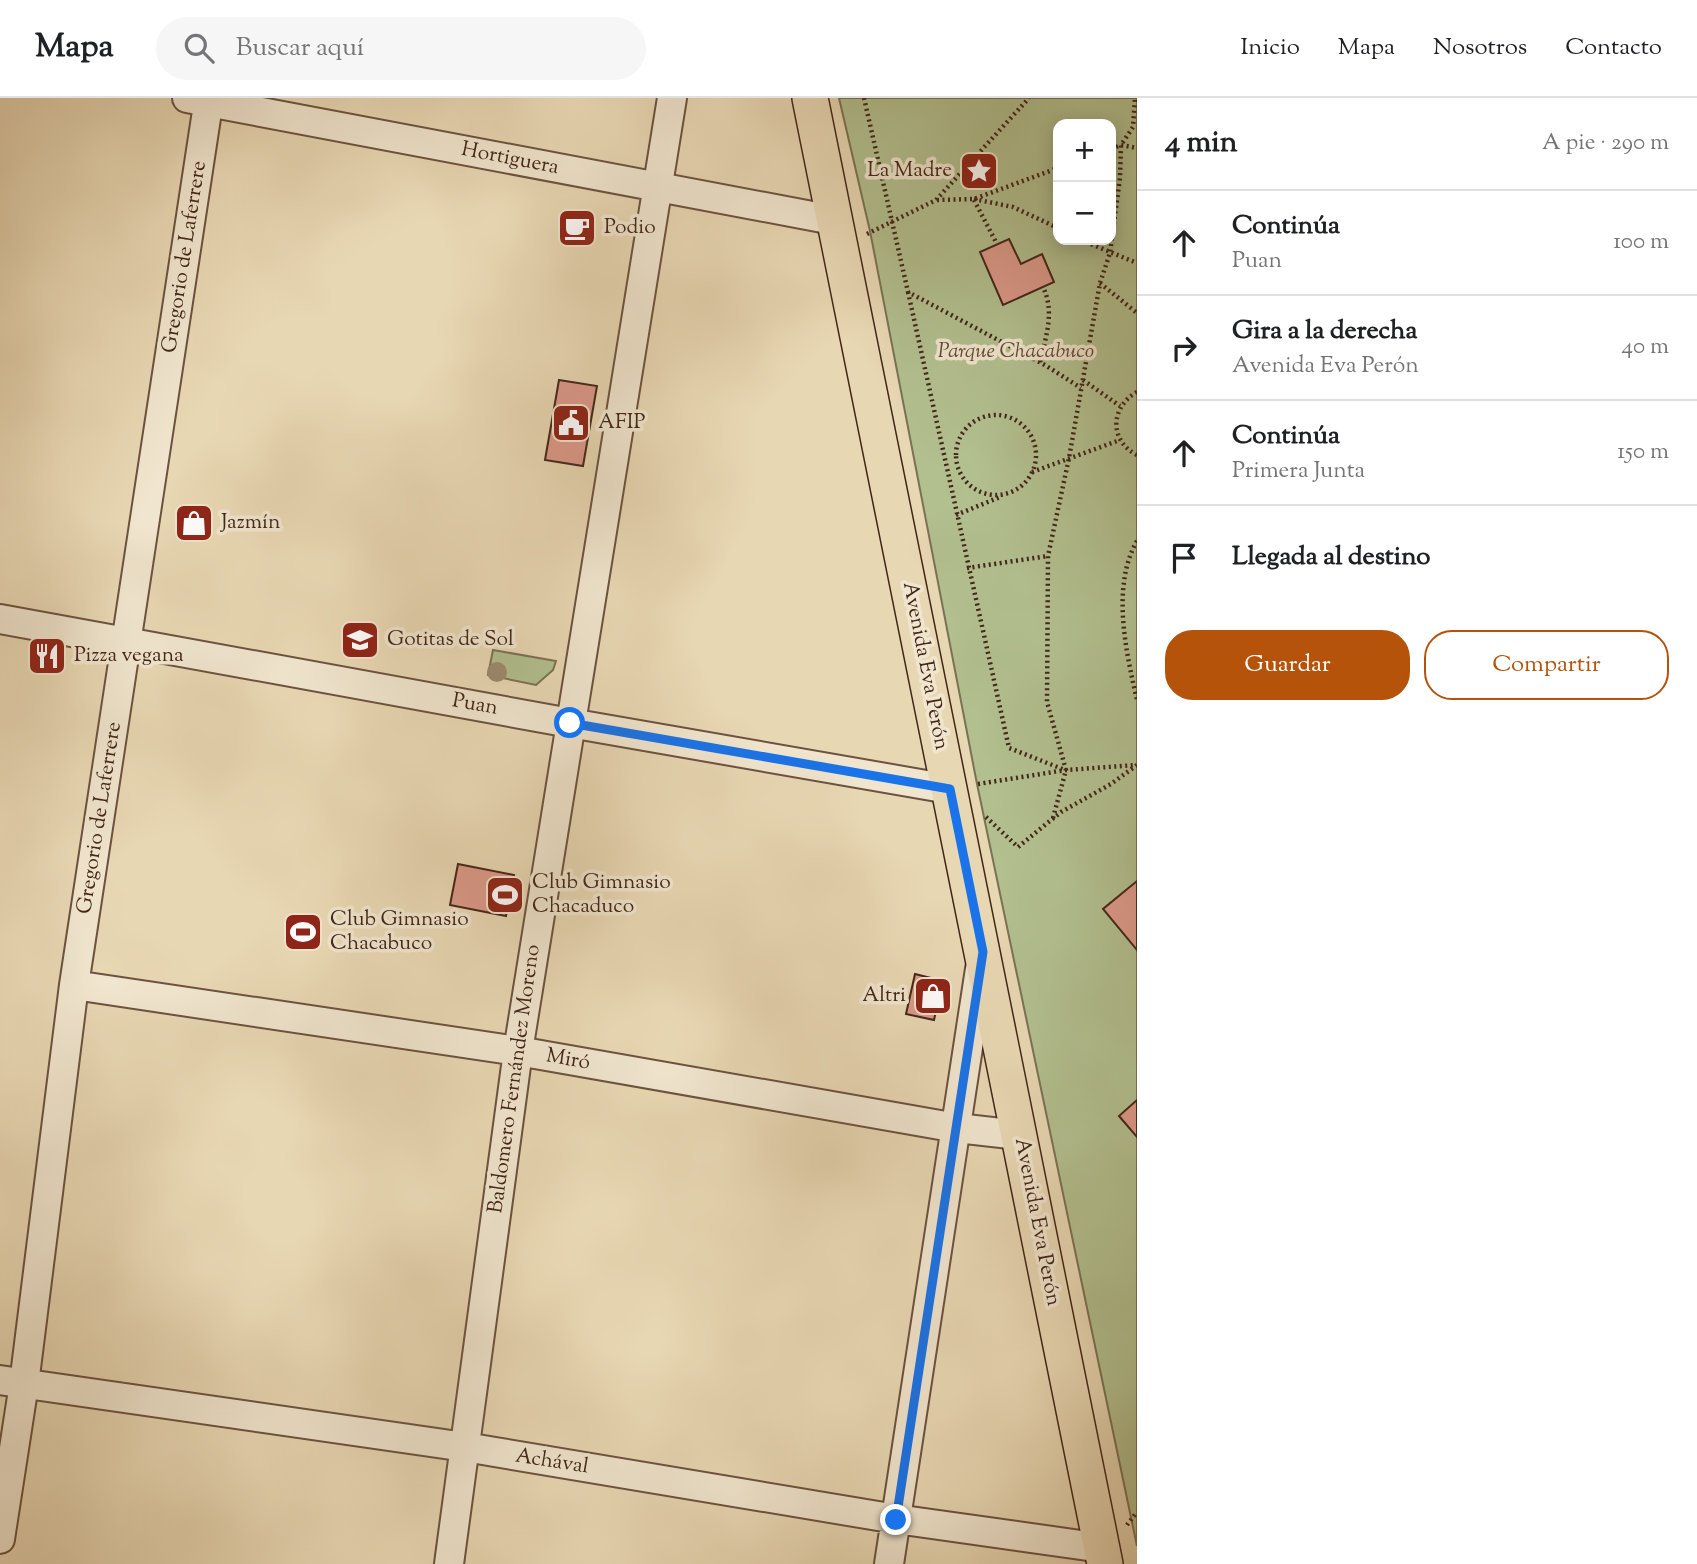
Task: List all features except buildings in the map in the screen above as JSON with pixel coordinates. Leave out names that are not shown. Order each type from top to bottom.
[{"type":"main road","name":"Avenida Eva Perón","points":[[810,98],[845,229],[950,789],[1104,1556]]},
{"type":"street","name":"Baldomero Fernández Moreno","points":[[450,1564],[518,1051],[672,98]]},
{"type":"street","name":"Hortiguera","points":[[201,99],[658,186],[845,229]]},
{"type":"street","name":"Gregorio de Laferrere","points":[[0,1539],[12,1382],[127,641],[201,99]]},
{"type":"street","name":"Puan","points":[[0,619],[950,789]]},
{"type":"street","points":[[889,1564],[983,952]]},
{"type":"street","name":"Miró","points":[[74,985],[518,1051],[957,1128],[1019,1135]]},
{"type":"street","name":"Achával","points":[[12,1382],[465,1447],[1104,1556]]},
{"type":"path","points":[[864,98],[1009,748],[1066,770]]},
{"type":"path","points":[[845,229],[893,223],[936,200],[1029,98]]},
{"type":"path","points":[[1052,818],[1066,770],[1046,702],[1048,556],[1069,458],[1100,283],[1110,253],[1120,178],[1121,145],[1133,127],[1135,98]]},
{"type":"path","points":[[1116,147],[1121,145],[1137,148]]},
{"type":"path","points":[[974,199],[1053,170]]},
{"type":"path","points":[[936,200],[974,199],[1013,207],[1053,226]]},
{"type":"path","points":[[974,199],[997,244]]},
{"type":"path","points":[[1092,245],[1137,263]]},
{"type":"path","points":[[1100,283],[1137,313]]},
{"type":"path","points":[[1040,362],[1050,317],[1049,301],[1043,287]]},
{"type":"path","points":[[908,292],[1040,362],[1081,388]]},
{"type":"path","points":[[1083,380],[1120,407]]},
{"type":"path","points":[[1137,393],[1120,407],[1116,422],[1120,440],[1137,455]]},
{"type":"path","points":[[956,515],[1007,494],[1026,481],[1032,472],[1035,446],[1022,425],[1011,418],[986,416],[974,422],[958,441],[957,466],[971,487],[982,493],[1007,494]]},
{"type":"path","points":[[1032,472],[1120,440]]},
{"type":"path","points":[[1137,541],[1128,557],[1124,573],[1124,594],[1125,636],[1137,699]]},
{"type":"path","points":[[967,568],[1048,556]]},
{"type":"path","points":[[950,789],[1066,770],[1137,765]]},
{"type":"path","points":[[986,817],[1017,847],[1052,818],[1111,784],[1137,765]]},
{"type":"green space","name":"Parque Chacabuco","points":[[839,98],[1137,98],[1137,1546],[977,784],[870,231]]},
{"type":"green space","points":[[493,650],[556,661],[553,670],[536,685],[488,675]]},
{"type":"place","name":"La Madre","points":[[979,171]]},
{"type":"place","name":"Podio","points":[[577,228]]},
{"type":"place","name":"AFIP","points":[[571,423]]},
{"type":"place","name":"Jazmín","points":[[194,523]]},
{"type":"place","name":"Gotitas de Sol","points":[[360,640]]},
{"type":"place","name":"Pizza vegana","points":[[47,656]]},
{"type":"place","name":"Club Gimnasio Chacaduco","points":[[505,895]]},
{"type":"place","name":"Club Gimnasio Chacabuco","points":[[303,932]]},
{"type":"place","name":"Altri","points":[[933,996]]},
{"type":"route","points":[[570,723],[950,789],[983,952],[896,1520]]}]
